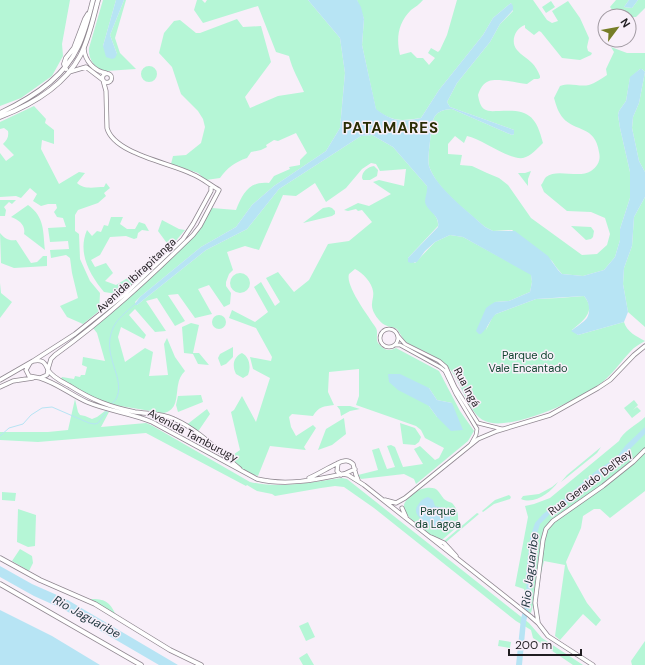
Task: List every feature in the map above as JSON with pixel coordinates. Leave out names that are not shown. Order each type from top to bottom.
[{"type":"main road","points":[[0,113],[26,99],[54,78],[65,67],[78,48],[93,0]]},
{"type":"main road","points":[[0,117],[47,92],[69,72],[84,48],[98,0]]},
{"type":"main road","points":[[54,78],[74,48],[85,19],[90,11]]},
{"type":"main road","points":[[84,48],[88,61],[95,69],[110,76],[110,81],[106,91]]},
{"type":"main road","points":[[66,58],[64,64],[69,72]]},
{"type":"main road","points":[[84,67],[88,61]]},
{"type":"main road","points":[[69,72],[84,67],[90,69],[106,82],[110,81]]},
{"type":"main road","points":[[106,73],[103,75],[103,80],[106,91],[107,128],[114,141],[144,157],[193,174],[211,185]]},
{"type":"main road","name":"Avenida Ibirapitanga","points":[[0,380],[32,362],[82,328],[132,287],[186,235],[211,192],[211,185]]},
{"type":"main road","name":"Avenida Ibirapitanga","points":[[48,369],[51,359],[55,354],[116,308],[186,242],[197,229],[219,190],[211,185]]},
{"type":"main road","points":[[206,200],[208,203],[212,203]]},
{"type":"main road","points":[[203,205],[207,205],[209,208]]},
{"type":"main road","points":[[380,498],[396,503],[405,498],[471,444],[492,432],[550,415],[598,388],[610,380],[634,355],[645,346]]},
{"type":"main road","points":[[0,387],[18,380],[40,378],[46,376],[48,369],[42,361],[38,360],[32,362],[27,368],[29,376],[35,378]]},
{"type":"main road","name":"Avenida Tamburugy","points":[[48,369],[54,376],[106,407]]},
{"type":"main road","name":"Avenida Tamburugy","points":[[40,378],[50,381],[83,400],[106,407],[168,416],[177,420],[211,444],[248,475]]},
{"type":"main road","name":"Avenida Tamburugy","points":[[116,409],[152,422],[257,479],[274,483],[287,483],[342,475]]},
{"type":"main road","points":[[152,422],[151,417],[155,414]]},
{"type":"main road","points":[[207,452],[212,449],[211,444]]},
{"type":"main road","name":"Rua Geraldo Del'Rey","points":[[538,623],[535,603],[543,540],[546,529],[553,521],[633,462],[645,450]]},
{"type":"main road","points":[[364,485],[350,476],[342,475],[337,471],[338,463],[343,460],[353,464],[356,477],[364,485],[530,616],[538,623],[548,636],[593,665]]},
{"type":"main road","name":"Avenida Tamburugy","points":[[302,481],[319,474],[338,463]]},
{"type":"main road","points":[[342,475],[355,469]]},
{"type":"main road","points":[[405,498],[402,508],[404,514],[410,522]]},
{"type":"main road","points":[[396,503],[394,506],[396,510]]},
{"type":"main road","points":[[396,510],[402,508]]},
{"type":"main road","points":[[426,535],[444,543],[461,563]]},
{"type":"main road","points":[[0,558],[40,580],[95,604],[170,650],[201,665]]},
{"type":"main road","points":[[0,584],[141,665]]},
{"type":"street","points":[[391,329],[396,332],[398,336],[398,341],[395,345],[389,347],[384,345],[381,339],[381,335],[385,331],[391,329]]},
{"type":"street","name":"Rua Ingá","points":[[398,336],[408,346],[446,367],[455,387],[478,422],[502,429]]},
{"type":"street","name":"Rua Ingá","points":[[395,345],[399,345],[431,362],[445,372],[476,429],[476,435],[471,444]]},
{"type":"green space","points":[[0,0],[70,0],[62,44],[63,56],[52,76],[21,98],[0,106]]},
{"type":"green space","points":[[103,0],[116,0],[103,46],[117,54],[110,35],[124,0],[126,0],[115,38],[120,53],[136,69],[106,71],[99,69],[91,60],[89,48]]},
{"type":"green space","name":"Parque do Vale Encantado","points":[[197,0],[202,0],[205,3],[207,0],[308,0],[340,38],[345,73],[340,128],[326,151],[274,186],[252,205],[236,227],[201,247],[140,297],[135,302],[137,305],[206,250],[247,229],[279,189],[361,136],[372,135],[393,147],[427,186],[428,191],[426,204],[434,214],[438,223],[438,226],[408,258],[415,263],[435,242],[450,235],[463,237],[531,274],[532,282],[530,292],[509,301],[495,302],[486,330],[493,316],[496,314],[536,299],[584,296],[588,301],[589,311],[584,319],[572,330],[578,335],[624,322],[630,331],[645,341],[632,350],[606,379],[583,395],[529,418],[512,422],[497,423],[485,421],[479,417],[469,404],[453,373],[444,363],[406,342],[397,329],[383,324],[378,319],[372,307],[373,293],[371,285],[364,276],[355,269],[349,274],[351,286],[358,301],[376,328],[378,343],[386,349],[392,350],[396,348],[439,371],[460,411],[474,431],[468,441],[416,484],[414,479],[404,474],[361,479],[358,475],[378,470],[372,450],[379,448],[387,469],[395,467],[387,446],[391,445],[395,447],[403,467],[423,464],[414,449],[420,446],[435,460],[439,458],[444,448],[425,438],[421,430],[416,426],[356,405],[359,396],[359,369],[329,372],[328,392],[334,405],[322,408],[313,416],[292,414],[289,417],[291,427],[296,436],[313,425],[316,428],[304,447],[306,450],[270,446],[258,476],[242,471],[230,457],[240,450],[231,412],[234,410],[242,396],[256,422],[270,378],[253,369],[250,357],[271,361],[272,357],[256,328],[229,318],[232,310],[255,322],[268,312],[254,287],[261,282],[275,306],[280,302],[266,278],[278,272],[294,292],[309,280],[328,244],[349,241],[372,222],[362,210],[344,210],[358,203],[369,206],[391,194],[373,182],[379,180],[404,186],[406,169],[380,171],[376,164],[371,163],[362,169],[346,188],[326,202],[315,183],[296,196],[283,195],[259,250],[245,246],[227,252],[233,270],[229,274],[226,282],[226,286],[231,293],[230,304],[224,307],[209,285],[198,289],[212,314],[195,318],[178,294],[168,295],[185,321],[175,326],[157,298],[146,301],[166,331],[155,332],[135,309],[129,315],[146,335],[144,339],[121,327],[118,337],[125,362],[145,348],[153,352],[149,376],[168,375],[164,344],[167,338],[175,357],[185,371],[181,376],[178,385],[174,406],[168,412],[163,413],[108,404],[76,389],[61,379],[62,377],[74,379],[75,376],[80,377],[81,375],[85,375],[87,367],[82,365],[83,357],[105,361],[97,333],[93,328],[128,298],[200,226],[212,208],[236,210],[241,198],[248,189],[256,184],[269,183],[274,176],[290,169],[289,167],[300,165],[300,160],[307,153],[296,133],[278,141],[274,140],[266,145],[267,147],[251,152],[247,158],[239,161],[225,171],[220,178],[206,180],[198,173],[171,164],[173,156],[186,155],[201,143],[205,127],[203,119],[198,111],[181,94],[172,67],[159,53],[164,33],[174,21],[180,20],[196,33],[200,33],[237,19],[243,27],[261,26],[271,62],[245,97],[250,108],[278,96],[304,92],[289,56],[276,52],[258,6],[203,23],[194,10]],"holes":[[[429,388],[437,400],[452,403],[437,417],[429,406]]]},
{"type":"green space","points":[[357,0],[423,0],[411,10],[403,20],[399,31],[398,43],[400,55],[411,52],[417,58],[423,58],[429,65],[435,58],[428,53],[431,48],[438,52],[440,50],[447,35],[457,0],[533,0],[547,20],[552,23],[558,21],[552,11],[568,1],[580,18],[589,38],[587,47],[588,51],[592,53],[591,55],[580,60],[562,58],[541,32],[539,31],[534,35],[525,28],[525,25],[516,32],[514,39],[515,47],[530,61],[540,78],[534,79],[527,84],[502,80],[489,81],[482,86],[478,95],[481,105],[486,110],[517,111],[529,116],[534,120],[543,143],[529,156],[517,158],[503,153],[473,138],[467,136],[464,143],[455,136],[448,144],[448,154],[462,155],[460,165],[472,166],[499,178],[508,185],[531,218],[582,255],[597,254],[607,245],[610,234],[605,218],[591,212],[567,211],[544,192],[541,185],[546,177],[551,174],[580,174],[591,171],[598,163],[600,158],[599,152],[597,143],[589,133],[563,118],[558,111],[554,98],[560,86],[568,84],[589,85],[607,75],[606,69],[614,52],[612,48],[627,53],[645,53],[645,72],[640,69],[630,78],[626,101],[618,115],[630,172],[630,198],[620,229],[620,240],[615,257],[604,270],[583,276],[562,274],[552,261],[512,230],[493,231],[485,227],[445,192],[433,175],[429,166],[431,130],[433,121],[439,112],[452,109],[512,135],[514,134],[514,130],[450,107],[447,102],[457,83],[490,42],[500,24],[513,11],[511,3],[493,18],[483,35],[439,90],[421,118],[408,120],[393,119],[376,110],[362,45],[364,19]]},
{"type":"green space","points":[[616,0],[629,0],[624,7],[632,8],[611,8]]},
{"type":"green space","points":[[638,0],[645,0],[645,8],[637,16],[637,8],[632,8]]},
{"type":"green space","points":[[551,1],[555,7],[546,13],[542,7]]},
{"type":"green space","points":[[149,66],[156,71],[157,74],[152,81],[149,82],[142,77],[141,74],[146,67]]},
{"type":"green space","points":[[645,72],[645,172],[639,161],[632,128],[633,117],[639,103]]},
{"type":"green space","points":[[34,106],[46,119],[45,123],[54,130],[54,144],[42,140],[41,149],[59,184],[79,172],[85,173],[77,183],[83,187],[104,187],[106,183],[110,188],[104,193],[106,196],[98,203],[78,210],[75,215],[75,231],[79,234],[80,259],[90,281],[100,293],[99,311],[83,324],[67,317],[60,306],[78,298],[70,258],[66,255],[51,258],[50,250],[69,249],[68,241],[50,242],[48,228],[66,227],[63,218],[57,217],[54,212],[57,208],[56,204],[41,206],[33,201],[37,194],[30,188],[21,198],[16,196],[0,197],[0,153],[6,161],[14,155],[3,144],[6,141],[8,131],[4,128],[0,129],[0,122]]},
{"type":"green space","points":[[374,166],[378,170],[377,176],[370,180],[363,180],[362,176],[364,171]]},
{"type":"green space","points":[[531,171],[528,179],[528,186],[518,173]]},
{"type":"green space","points":[[645,197],[645,327],[628,312],[623,284],[624,268],[632,246],[634,217]]},
{"type":"green space","points":[[0,200],[16,200],[12,204],[9,202],[4,207],[6,210],[5,216],[0,216]]},
{"type":"green space","points":[[28,205],[38,215],[42,225],[45,250],[24,234],[23,225],[11,217]]},
{"type":"green space","points":[[329,207],[335,211],[335,214],[332,216],[303,223],[323,208]]},
{"type":"green space","points":[[111,217],[123,217],[120,224],[127,229],[135,229],[139,222],[145,224],[149,231],[142,230],[138,233],[137,238],[134,239],[126,236],[110,237],[100,255],[91,260],[95,267],[106,263],[113,273],[105,281],[116,285],[134,274],[149,261],[155,263],[128,288],[117,294],[104,292],[86,263],[83,247],[87,230],[92,236],[97,231],[101,232],[104,225],[108,226]]},
{"type":"green space","points":[[162,220],[179,229],[185,230],[174,243],[169,246],[158,231]]},
{"type":"green space","points":[[571,226],[591,227],[594,231],[593,237],[586,240]]},
{"type":"green space","points":[[0,233],[7,239],[16,240],[31,263],[37,262],[43,256],[47,256],[47,266],[14,268],[1,263]]},
{"type":"green space","points":[[240,273],[247,276],[250,283],[247,290],[240,293],[233,290],[230,283],[233,276]]},
{"type":"green space","points":[[0,283],[1,293],[12,302],[0,318]]},
{"type":"green space","points":[[219,315],[224,317],[226,322],[224,327],[219,329],[214,327],[212,322],[214,317]]},
{"type":"green space","points":[[191,323],[199,325],[193,353],[199,353],[209,365],[198,364],[193,354],[184,353],[182,327]]},
{"type":"green space","points":[[233,347],[233,357],[226,364],[221,366],[218,358],[220,354]]},
{"type":"green space","points":[[242,353],[247,357],[250,366],[248,375],[243,378],[236,374],[234,368],[235,359]]},
{"type":"green space","points":[[201,395],[203,402],[178,412],[176,405],[178,396]]},
{"type":"green space","points":[[75,399],[80,415],[92,419],[105,411],[109,412],[101,427],[146,423],[250,482],[285,485],[342,478],[347,479],[529,623],[542,638],[583,665],[573,665],[533,638],[531,630],[516,621],[374,508],[344,487],[335,486],[275,496],[257,491],[247,485],[246,486],[146,433],[38,442],[0,440],[0,432],[48,432],[68,430]]},
{"type":"green space","points":[[634,400],[638,405],[633,410],[637,407],[641,411],[632,418],[624,408]]},
{"type":"green space","points":[[337,406],[350,406],[360,409],[350,411],[341,416],[340,410]]},
{"type":"green space","points":[[207,409],[210,414],[197,433],[185,426]]},
{"type":"green space","points":[[645,417],[645,491],[610,518],[600,509],[594,509],[583,516],[581,528],[566,562],[568,569],[587,603],[601,620],[596,626],[583,614],[560,640],[555,636],[565,565],[544,561],[531,613],[523,609],[526,602],[524,589],[515,586],[528,517],[525,506],[550,498],[619,441],[627,431]]},
{"type":"green space","points":[[344,418],[346,434],[332,445],[318,450],[326,429]]},
{"type":"green space","points":[[400,423],[415,428],[421,437],[419,442],[415,445],[403,444]]},
{"type":"green space","points":[[601,447],[597,453],[561,482],[567,475]]},
{"type":"green space","points":[[558,482],[551,490],[537,499],[521,499],[523,496],[539,494]]},
{"type":"green space","name":"Parque da Lagoa","points":[[426,488],[436,489],[444,499],[452,503],[457,512],[457,527],[443,539],[426,532],[414,522],[405,511],[404,503],[406,500],[417,491]]},
{"type":"green space","points":[[2,492],[16,493],[15,501],[2,500]]},
{"type":"green space","points":[[509,495],[511,497],[510,499],[494,504],[483,512],[482,511],[495,500]]},
{"type":"green space","points":[[18,509],[36,515],[35,546],[28,547],[17,542]]},
{"type":"green space","points":[[477,513],[479,514],[445,543],[444,541]]},
{"type":"green space","points":[[20,549],[32,556],[33,563],[29,571],[12,561]]},
{"type":"green space","points":[[90,599],[103,600],[109,604],[116,615]]},
{"type":"green space","points":[[308,622],[315,637],[306,641],[299,626]]},
{"type":"green space","points":[[499,640],[511,642],[510,648],[498,646]]},
{"type":"green space","points":[[645,641],[645,665],[632,665],[631,661]]},
{"type":"green space","points":[[307,653],[314,665],[303,665],[299,658]]},
{"type":"water","points":[[116,0],[124,0],[110,35],[117,54],[115,58],[112,59],[106,57],[103,46]]},
{"type":"water","points":[[308,0],[357,0],[361,7],[364,19],[362,45],[376,109],[392,119],[397,120],[421,118],[439,90],[483,35],[493,18],[511,3],[513,10],[500,24],[490,42],[457,83],[447,102],[450,107],[514,130],[514,134],[512,135],[452,109],[439,112],[433,121],[431,130],[429,166],[438,183],[445,191],[485,227],[493,231],[515,231],[548,256],[562,274],[583,276],[604,270],[615,257],[620,240],[620,229],[630,198],[630,172],[618,115],[626,101],[630,77],[640,69],[645,72],[639,103],[633,117],[632,128],[639,161],[645,172],[645,197],[634,217],[632,246],[624,268],[623,284],[628,312],[624,322],[578,335],[571,331],[587,318],[589,306],[584,296],[536,299],[496,314],[483,332],[479,334],[476,331],[486,308],[495,302],[509,301],[530,292],[532,282],[531,275],[463,237],[450,235],[435,242],[425,251],[417,262],[408,262],[408,258],[438,227],[438,220],[425,203],[427,186],[393,147],[372,135],[361,136],[279,189],[247,229],[206,250],[137,305],[134,305],[140,297],[201,247],[236,227],[252,205],[274,186],[326,151],[340,128],[345,73],[340,38]]},
{"type":"water","points":[[629,0],[638,0],[632,8],[624,7]]},
{"type":"water","points":[[388,374],[400,374],[429,388],[437,400],[452,403],[463,430],[451,431],[437,417],[429,406],[398,390],[389,382]]},
{"type":"water","name":"Rio Jaguaribe","points":[[645,427],[645,434],[620,461],[571,500],[550,514],[540,524],[535,540],[531,575],[530,604],[526,622],[522,665],[516,665],[521,618],[527,599],[526,575],[530,538],[535,523],[543,514],[565,498],[597,470],[616,458],[626,445]]},
{"type":"water","points":[[428,497],[433,500],[435,506],[444,508],[450,515],[450,520],[443,527],[435,530],[416,513],[419,503]]},
{"type":"water","name":"Rio Jaguaribe","points":[[0,566],[32,584],[66,599],[178,665],[159,665],[63,609],[34,596],[0,577]]},
{"type":"water","points":[[0,610],[52,636],[100,665],[0,665]]},
{"type":"waterway","points":[[111,405],[117,398],[119,389],[111,357],[110,338],[113,328],[117,322],[134,305]]},
{"type":"waterway","points":[[0,436],[9,428],[23,424],[31,415],[42,408],[52,407],[89,423],[95,424],[98,423],[107,411]]},
{"type":"district","name":"PATAMARES","points":[[391,128]]}]
